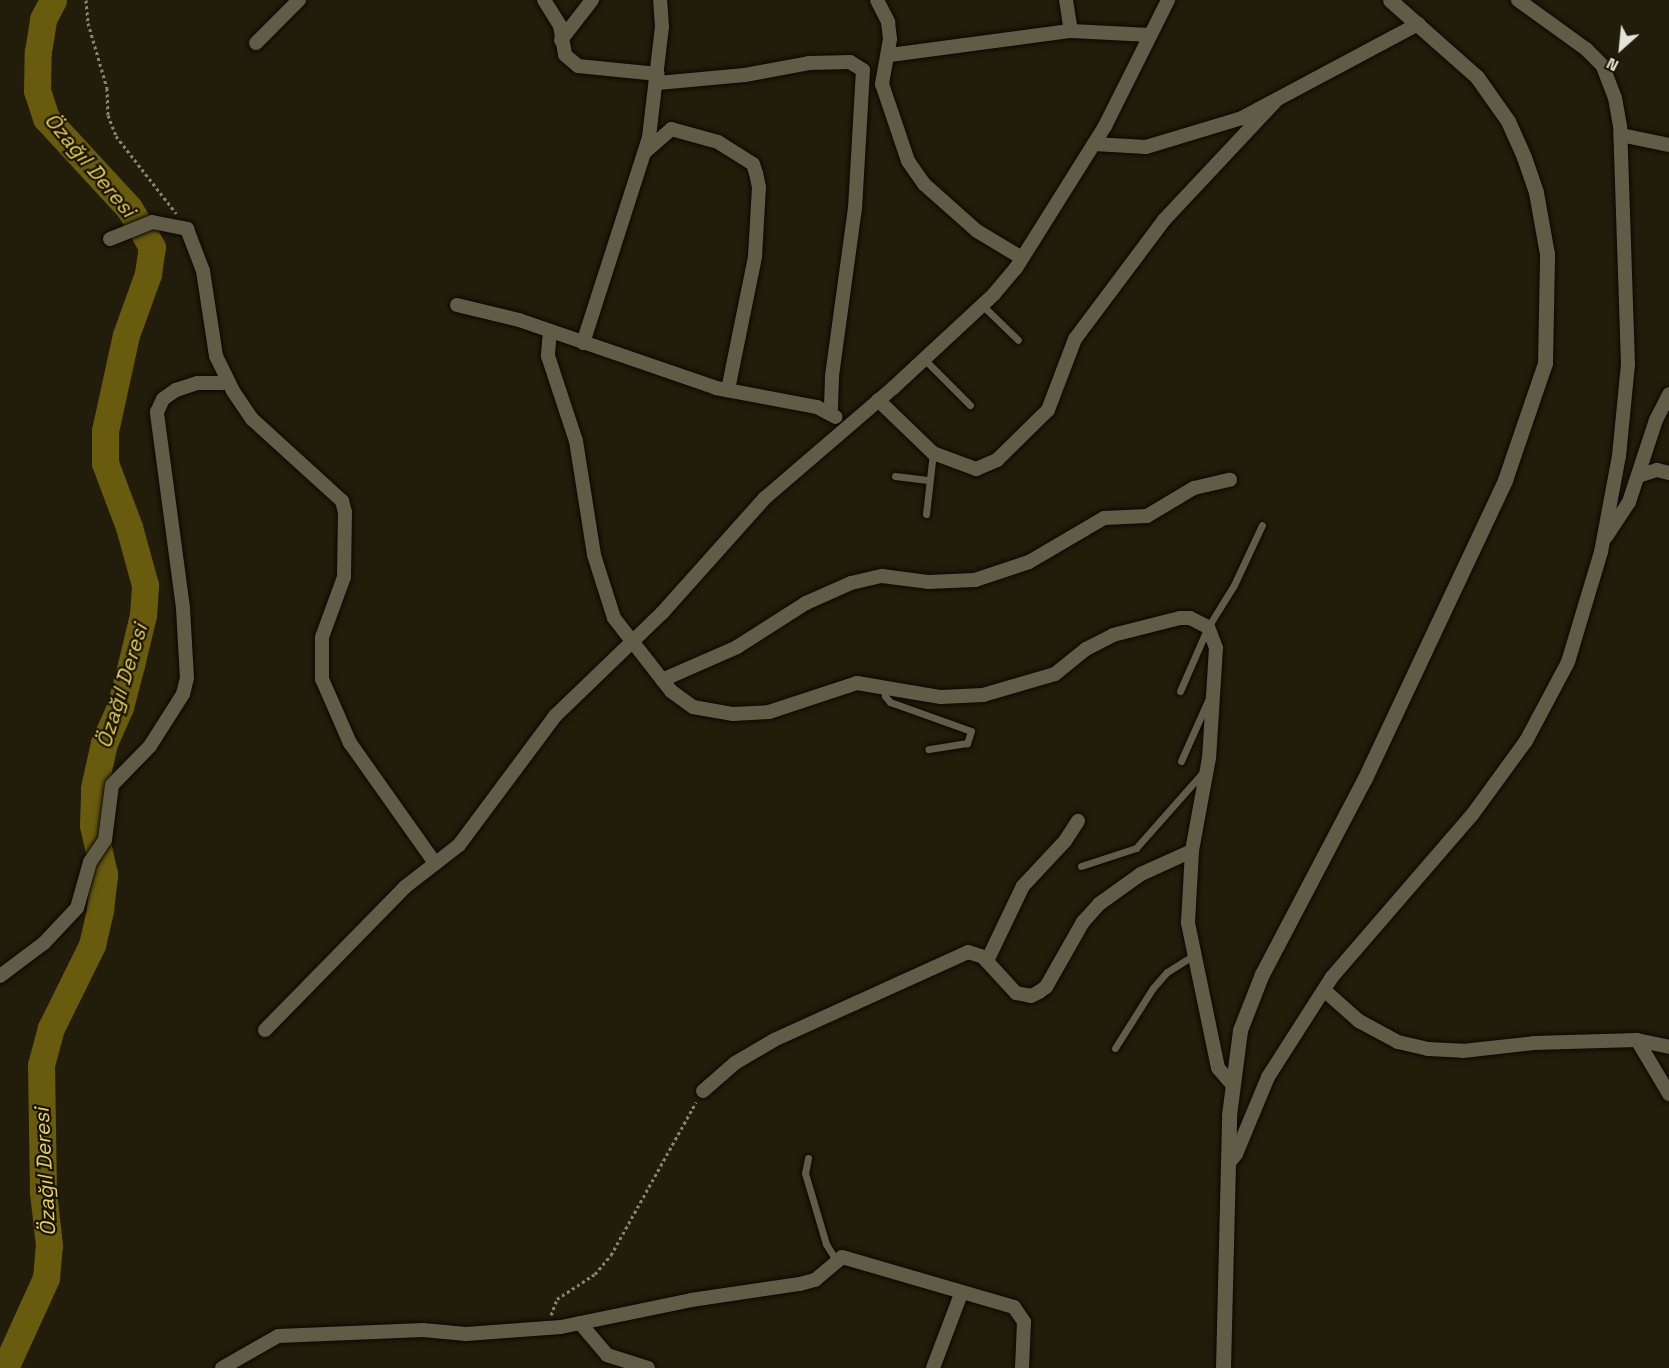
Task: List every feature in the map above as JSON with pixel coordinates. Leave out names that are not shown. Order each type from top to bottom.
[{"type":"street","points":[[256,43],[300,0]]},
{"type":"street","points":[[544,0],[556,18],[565,55],[578,66],[658,79],[753,74],[809,63],[850,62],[863,70],[855,208],[831,384],[831,413]]},
{"type":"street","points":[[561,40],[592,0]]},
{"type":"street","points":[[583,343],[645,152],[658,79],[660,0]]},
{"type":"street","points":[[877,0],[888,22],[890,55],[881,75],[882,84],[913,170],[977,231],[1022,258]]},
{"type":"street","points":[[1066,0],[1071,31]]},
{"type":"street","points":[[265,1030],[405,888],[459,845],[555,716],[662,613],[765,498],[878,400],[982,305],[1022,258],[1094,144],[1168,0]]},
{"type":"street","points":[[1223,1368],[1231,1083],[1240,1030],[1262,974],[1365,778],[1505,480],[1545,363],[1547,254],[1524,157],[1508,121],[1477,77],[1390,0]]},
{"type":"street","points":[[1228,1164],[1236,1154],[1268,1077],[1324,990],[1478,808],[1526,741],[1568,662],[1604,539],[1619,456],[1628,364],[1621,135],[1616,98],[1603,66],[1586,49],[1519,0]]},
{"type":"street","points":[[1094,144],[1128,149],[1170,143],[1275,102],[1418,24]]},
{"type":"street","points":[[890,55],[1071,31],[1150,35]]},
{"type":"street","points":[[878,400],[933,453],[976,469],[983,468],[1041,419],[1054,398],[1075,339],[1092,315],[1119,286],[1164,220],[1275,102]]},
{"type":"street","points":[[645,152],[671,129],[718,142],[753,164],[759,187],[754,257],[728,390]]},
{"type":"street","points":[[1621,135],[1669,145]]},
{"type":"street","points":[[110,238],[152,222],[187,229],[203,271],[216,356],[229,383],[252,419],[332,489],[344,506],[344,577],[322,637],[322,679],[350,743],[435,863]]},
{"type":"street","points":[[457,305],[550,331],[728,390],[817,407],[831,413],[848,426]]},
{"type":"street","points":[[550,331],[548,356],[582,466],[599,574],[614,618],[630,643],[662,680],[693,707],[733,714],[787,708],[857,683],[941,696],[983,696],[1055,674],[1113,635],[1180,618],[1190,618],[1208,627],[1216,648],[1211,694],[1208,769],[1192,851],[1188,923],[1218,1068],[1231,1083]]},
{"type":"street","points":[[0,976],[44,943],[77,908],[90,861],[105,840],[112,785],[150,746],[183,694],[187,678],[183,608],[157,412],[163,399],[176,390],[197,383],[229,383]]},
{"type":"street","points":[[1604,539],[1629,502],[1669,394]]},
{"type":"street","points":[[1638,476],[1658,470],[1669,473]]},
{"type":"street","points":[[662,680],[737,647],[806,603],[851,584],[882,576],[928,582],[975,580],[1029,562],[1104,518],[1147,516],[1194,488],[1230,480]]},
{"type":"street","points":[[987,961],[1017,895],[1078,821]]},
{"type":"street","points":[[703,1090],[735,1063],[774,1040],[968,952],[976,952],[987,961],[1016,993],[1031,996],[1039,992],[1083,922],[1099,904],[1141,874],[1192,851]]},
{"type":"street","points":[[1324,990],[1359,1021],[1398,1041],[1428,1049],[1463,1051],[1534,1043],[1637,1040],[1669,1047]]},
{"type":"street","points":[[1637,1040],[1669,1094]]},
{"type":"street","points":[[222,1368],[267,1340],[291,1334],[423,1330],[459,1334],[551,1328],[672,1303],[800,1284],[815,1280],[842,1257],[1018,1311],[1024,1322],[1022,1368]]},
{"type":"street","points":[[933,1368],[961,1294]]},
{"type":"street","points":[[580,1323],[607,1355],[648,1368]]},
{"type":"lane","points":[[982,305],[1018,340]]},
{"type":"lane","points":[[924,359],[970,405]]},
{"type":"lane","points":[[926,514],[928,480],[933,453]]},
{"type":"lane","points":[[895,476],[928,480]]},
{"type":"lane","points":[[1180,692],[1208,627],[1234,585],[1262,525]]},
{"type":"lane","points":[[884,686],[885,696],[890,702],[971,731],[967,743],[928,749]]},
{"type":"lane","points":[[1181,761],[1188,752],[1196,719],[1211,694]]},
{"type":"lane","points":[[1081,866],[1136,848],[1190,783],[1208,769]]},
{"type":"lane","points":[[1115,1048],[1153,988],[1167,972],[1194,955]]},
{"type":"lane","points":[[808,1158],[805,1173],[826,1244],[836,1260]]},
{"type":"path","points":[[86,0],[88,23],[107,87],[108,115],[116,136],[187,229]]},
{"type":"path","points":[[551,1328],[554,1302],[595,1274],[610,1255],[703,1090]]},
{"type":"waterway","name":"Özağıl Deresi","points":[[5,1368],[46,1278],[49,1245],[43,1192],[41,1065],[51,1028],[92,945],[100,909],[104,874],[93,825],[94,788],[104,743],[120,707],[131,665],[143,615],[145,585],[129,527],[105,463],[105,431],[126,335],[148,274],[152,247],[129,208],[46,118],[37,91],[38,52],[43,19],[53,0]]}]
